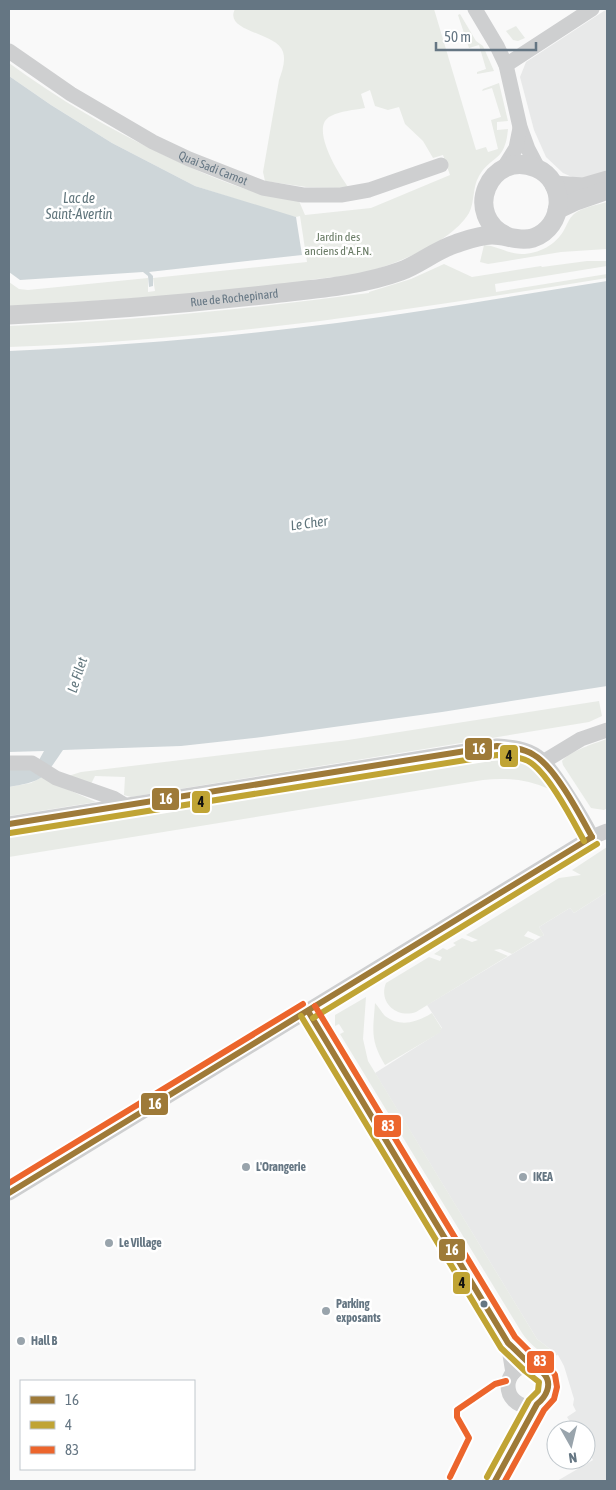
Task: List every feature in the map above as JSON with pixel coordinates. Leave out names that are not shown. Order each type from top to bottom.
[{"type":"street","points":[[476,9],[506,65],[520,127],[528,149],[538,168],[547,175],[554,185],[558,197],[557,210],[607,190]]},
{"type":"street","points":[[506,65],[592,9]]},
{"type":"street","name":"Quai Sadi Carnot","points":[[9,51],[71,94],[153,142],[189,159],[263,188],[303,195],[341,195],[369,190],[441,164]]},
{"type":"street","points":[[503,169],[516,148],[520,127]]},
{"type":"street","points":[[503,169],[520,165],[538,168]]},
{"type":"street","name":"Rue de Rochepinard","points":[[452,245],[473,225],[481,212],[484,203],[484,193],[488,183],[503,169]]},
{"type":"street","points":[[554,185],[583,187],[607,180]]},
{"type":"street","points":[[484,203],[486,214],[491,224],[509,238]]},
{"type":"street","name":"Rue de Rochepinard","points":[[9,315],[177,304],[345,285],[404,270],[452,245],[489,235],[523,239],[541,233],[552,223],[557,210]]},
{"type":"street","points":[[543,762],[581,739],[607,730]]},
{"type":"street","points":[[9,824],[497,746],[524,750],[539,757],[592,837]]},
{"type":"street","points":[[9,763],[32,763],[56,778],[113,798],[126,806]]},
{"type":"street","points":[[592,837],[607,822]]},
{"type":"street","points":[[9,1193],[592,837],[607,831]]},
{"type":"street","points":[[308,1011],[508,1343],[533,1367],[544,1373],[548,1384],[546,1396],[537,1404],[495,1481]]},
{"type":"street","points":[[508,1343],[513,1373]]},
{"type":"street","points":[[533,1367],[526,1366],[513,1373],[508,1389],[513,1400],[518,1404],[524,1406],[537,1404]]},
{"type":"street","points":[[518,1404],[522,1431]]},
{"type":"shaded area","points":[[607,9],[607,171],[587,180],[579,180],[563,173],[546,157],[534,130],[520,77],[526,62]]},
{"type":"shaded area","name":"IKEA","points":[[607,892],[607,1481],[557,1481],[576,1470],[596,1470],[596,1420],[569,1420],[567,1417],[576,1411],[573,1405],[574,1399],[564,1366],[558,1355],[537,1339],[375,1073],[440,1032],[442,1028],[427,1005],[544,935],[539,927],[570,908],[574,913]]},
{"type":"green space","name":"Jardin des anciens d'A.F.N.","points":[[235,9],[434,9],[476,150],[486,147],[488,152],[498,149],[491,120],[501,117],[492,88],[482,91],[483,89],[499,83],[508,121],[497,122],[497,130],[508,129],[504,148],[479,176],[475,185],[469,213],[461,224],[422,251],[391,264],[363,273],[310,280],[310,283],[248,290],[9,307],[9,282],[19,289],[28,290],[148,278],[148,292],[155,291],[153,278],[307,262],[300,216],[289,216],[195,186],[112,143],[9,76],[9,63],[105,125],[145,146],[201,172],[237,186],[267,195],[299,201],[305,215],[371,208],[450,175],[443,155],[433,158],[423,141],[405,124],[399,107],[388,110],[375,106],[370,90],[361,94],[365,108],[331,116],[325,121],[323,130],[324,140],[333,163],[349,188],[306,187],[265,181],[263,172],[284,55],[279,45],[237,23],[233,17]]},
{"type":"green space","points":[[460,14],[476,41],[483,46],[494,71],[477,74],[477,72],[486,69],[479,45],[469,48],[458,15]]},
{"type":"green space","points":[[516,26],[525,38],[518,41],[513,40],[506,31]]},
{"type":"green space","points":[[607,202],[607,249],[561,252],[488,264],[480,262],[484,245],[517,254],[528,254],[546,248],[561,235],[574,214],[586,208]]},
{"type":"green space","points":[[587,261],[607,261],[607,266],[495,284],[496,292],[607,274],[607,278],[384,312],[234,331],[84,344],[9,347],[9,326],[189,314],[369,293],[411,279],[444,264],[472,277]]},
{"type":"green space","points":[[599,701],[602,716],[589,722],[131,797],[124,795],[125,777],[95,776],[91,784],[65,777],[81,772],[348,740]]},
{"type":"green space","points":[[607,739],[607,808],[604,810],[591,808],[562,761],[577,751]]},
{"type":"green space","points":[[504,760],[520,763],[531,768],[540,776],[549,789],[517,780],[483,780],[9,857],[9,837],[456,764]]},
{"type":"green space","points":[[44,776],[60,786],[96,802],[9,816],[9,787],[31,783]]},
{"type":"green space","points":[[607,847],[607,892],[574,913],[570,908],[539,927],[544,935],[541,937],[528,931],[524,936],[535,940],[512,954],[500,949],[494,950],[508,956],[416,1012],[409,1014],[396,1011],[387,1002],[384,990],[386,983],[429,957],[440,961],[442,957],[434,954],[443,948],[447,950],[456,945],[453,943],[462,938],[472,942],[478,940],[466,935],[559,878],[581,875],[572,870]]},
{"type":"green space","points":[[366,997],[363,1039],[368,1061],[537,1339],[558,1355],[549,1357],[531,1344],[522,1333],[340,1034],[344,1032],[339,1024],[335,1026],[335,1015]]},
{"type":"green space","points":[[375,1003],[385,1016],[397,1022],[415,1021],[432,1013],[442,1029],[440,1030],[441,1032],[385,1065],[375,1042]]},
{"type":"water","name":"Lac de Saint-Avertin","points":[[9,76],[112,143],[195,186],[296,217],[302,255],[149,272],[153,276],[153,286],[149,287],[148,276],[143,272],[20,280],[9,272]]},
{"type":"water","points":[[607,281],[607,686],[442,712],[262,737],[181,746],[63,750],[42,777],[29,783],[9,787],[9,770],[39,760],[44,751],[9,752],[9,351],[255,333],[405,313]]},
{"type":"transit line","name":"16","points":[[9,824],[497,746],[512,747],[525,751],[542,761],[566,792],[592,837]]},
{"type":"transit line","name":"4","points":[[10,833],[497,755],[521,758],[536,767],[552,786],[584,841]]},
{"type":"transit line","name":"16","points":[[9,1193],[592,837]]},
{"type":"transit line","name":"4","points":[[313,1018],[597,844]]},
{"type":"transit line","name":"83","points":[[9,1183],[303,1004]]},
{"type":"transit line","name":"83","points":[[315,1006],[515,1337],[538,1360],[551,1369],[555,1375],[557,1387],[554,1399],[544,1410],[505,1481]]},
{"type":"transit line","name":"16","points":[[308,1011],[508,1343],[547,1378],[546,1394],[537,1404],[495,1481]]},
{"type":"transit line","name":"4","points":[[301,1016],[501,1348],[539,1382],[538,1391],[529,1400],[487,1477]]},
{"type":"transit line","name":"83","points":[[450,1477],[469,1438],[457,1417],[457,1410],[495,1384],[506,1381]]},
{"type":"place","name":"L'Orangerie","points":[[246,1167]]},
{"type":"place","name":"IKEA","points":[[523,1177]]},
{"type":"place","name":"Le Village","points":[[109,1243]]},
{"type":"place","name":"Parking exposants","points":[[326,1311]]},
{"type":"place","name":"Hall B","points":[[21,1341]]},
{"type":"water label","name":"Le Cher","points":[[309,523]]},
{"type":"water label","name":"Le Filet","points":[[77,675]]}]
